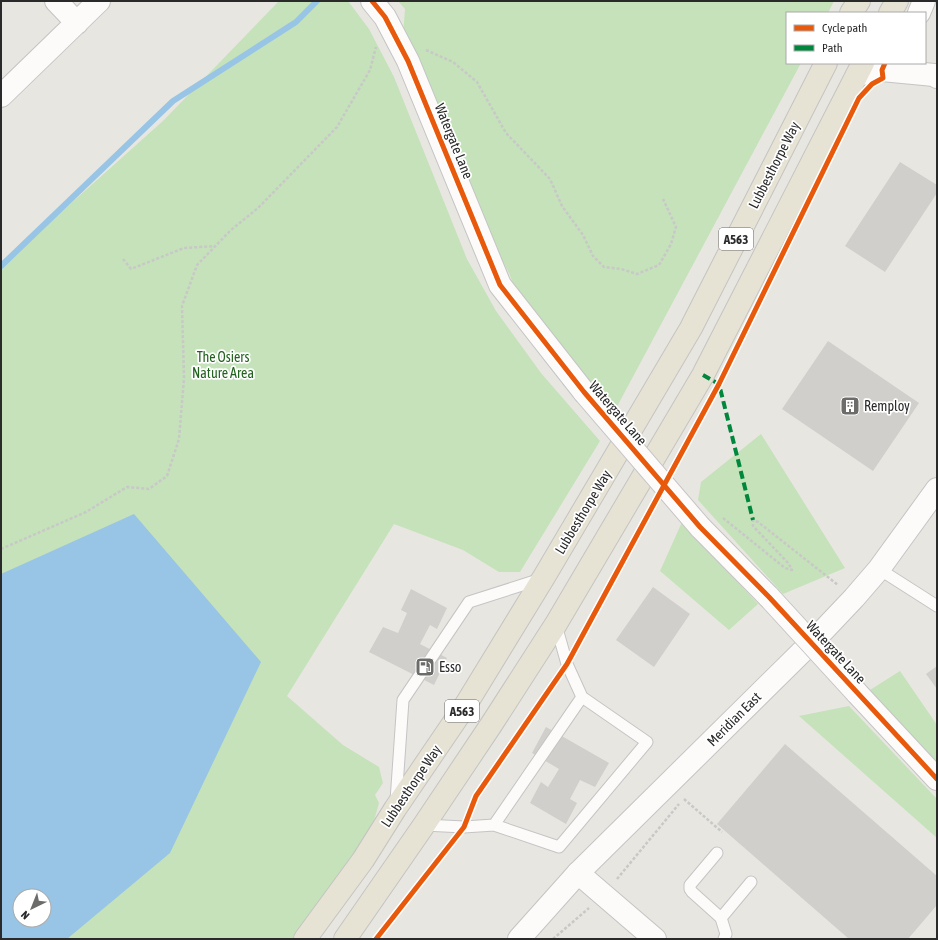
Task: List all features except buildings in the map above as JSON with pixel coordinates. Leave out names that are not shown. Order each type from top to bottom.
[{"type":"highway","points":[[852,12],[858,1]]},
{"type":"highway","points":[[891,12],[897,1]]},
{"type":"highway","name":"Lubbesthorpe Way","points":[[305,939],[363,860],[465,706],[544,577],[691,328],[825,64]]},
{"type":"highway","name":"A563","points":[[344,939],[424,825],[556,624],[703,375],[860,69]]},
{"type":"street","points":[[56,1],[77,23]]},
{"type":"street","points":[[1,96],[99,1]]},
{"type":"street","name":"Watergate Lane","points":[[372,1],[385,17],[408,61],[500,285],[584,392],[700,527],[769,597],[937,779]]},
{"type":"street","points":[[920,12],[924,1]]},
{"type":"street","points":[[860,69],[932,71]]},
{"type":"street","name":"Meridian East","points":[[519,939],[578,873],[818,636],[854,598],[879,569],[937,489]]},
{"type":"street","points":[[578,873],[655,939]]},
{"type":"lane","points":[[879,569],[937,606]]},
{"type":"lane","points":[[395,810],[403,700],[469,602],[544,577]]},
{"type":"lane","points":[[424,825],[464,827],[494,825],[559,847],[647,742],[582,697],[567,664],[556,624]]},
{"type":"lane","points":[[494,825],[582,697]]},
{"type":"lane","points":[[717,853],[690,885],[690,889],[721,918],[726,934],[724,939]]},
{"type":"lane","points":[[721,918],[752,882]]},
{"type":"path","points":[[1,549],[86,512],[127,487],[149,489],[167,476],[179,439],[180,431],[184,378],[182,306],[197,265],[231,230],[258,208],[337,127],[370,70],[376,47]]},
{"type":"path","points":[[408,61],[425,50],[453,62],[477,82],[506,133],[550,179],[562,206],[583,235],[592,256],[604,267],[621,269],[637,274],[659,265],[671,244],[676,227],[664,199]]},
{"type":"path","points":[[123,259],[131,269],[184,248],[216,246]]},
{"type":"path","points":[[721,517],[785,568],[792,570],[789,564],[753,526],[753,520],[758,522],[854,598]]},
{"type":"path","points":[[553,939],[604,895],[688,793]]},
{"type":"path","points":[[684,799],[722,832]]},
{"type":"green space","name":"The Osiers Nature Area","points":[[279,1],[348,1],[369,29],[394,77],[467,259],[496,311],[541,373],[600,441],[520,572],[499,572],[463,550],[394,524],[287,696],[343,745],[379,767],[383,783],[375,795],[379,803],[363,860],[305,939],[1,939],[1,266],[164,120]]},
{"type":"green space","points":[[398,1],[834,1],[828,12],[786,12],[786,64],[800,64],[613,414],[532,316],[513,283],[493,243],[403,36],[405,9]]},
{"type":"green space","points":[[761,434],[845,568],[783,594],[698,500],[701,482]]},
{"type":"green space","points":[[682,522],[758,604],[729,630],[660,571]]},
{"type":"green space","points":[[900,671],[937,725],[937,764],[870,690]]},
{"type":"green space","points":[[849,706],[937,799],[937,838],[799,716]]},
{"type":"water","points":[[134,514],[261,662],[170,853],[67,939],[1,939],[1,574]]},
{"type":"waterway","points":[[1,266],[173,101],[296,22],[317,1]]},
{"type":"marked path","points":[[703,375],[719,384],[753,520]]},
{"type":"cycle path","points":[[372,1],[385,17],[408,61],[500,285],[584,392],[700,527],[769,597],[937,779]]},
{"type":"cycle path","points":[[376,939],[464,827],[476,796],[567,664],[719,384],[859,98],[872,84],[883,78],[882,70],[885,64]]},
{"type":"place","name":"Remploy","points":[[850,406]]},
{"type":"place","name":"Esso","points":[[425,667]]}]
